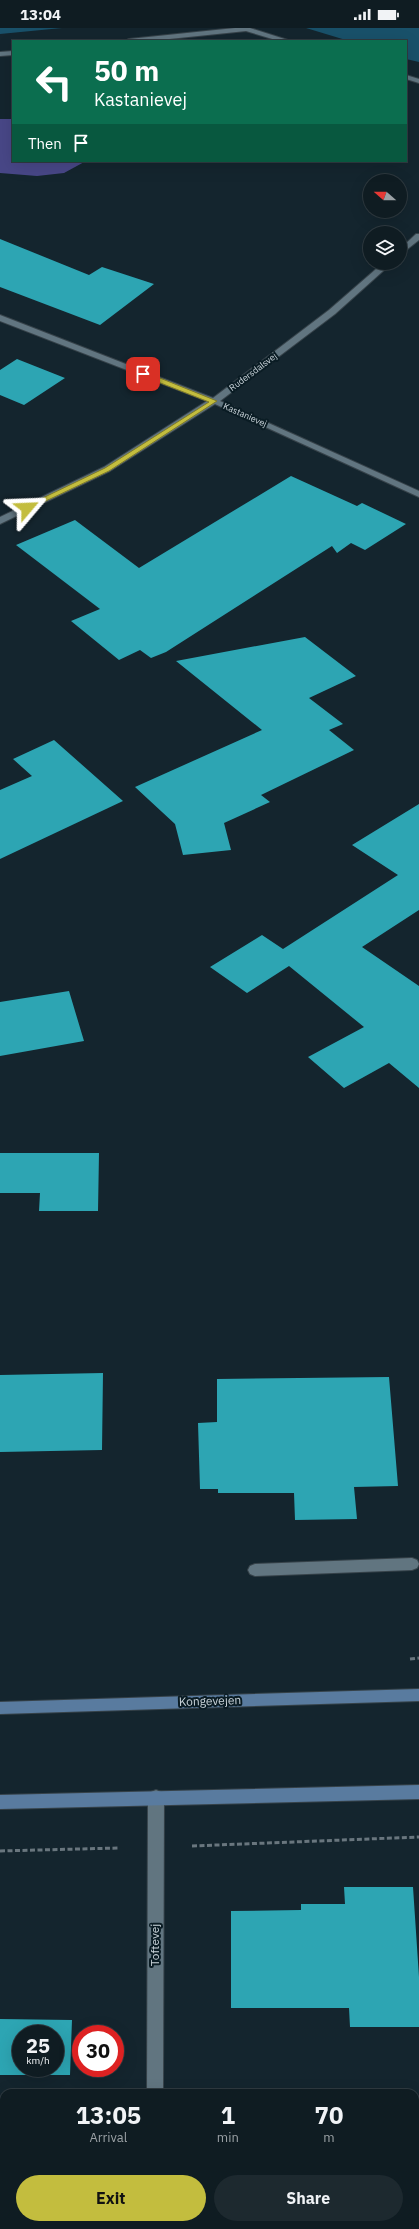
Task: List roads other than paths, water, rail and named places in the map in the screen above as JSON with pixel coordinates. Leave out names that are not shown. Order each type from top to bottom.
[{"type":"main road","name":"Kongevejen","points":[[0,1708],[419,1695]]},
{"type":"main road","points":[[0,1802],[156,1797],[419,1792]]},
{"type":"street","points":[[139,40],[246,29],[284,40]]},
{"type":"street","points":[[0,54],[12,53]]},
{"type":"street","points":[[407,77],[419,81]]},
{"type":"street","points":[[407,247],[419,236]]},
{"type":"street","name":"Rudersdalsvej","points":[[0,521],[107,469],[214,401],[332,312],[380,270]]},
{"type":"street","name":"Kastanievej","points":[[0,318],[214,401],[419,494]]},
{"type":"street","points":[[255,1570],[412,1564]]},
{"type":"street","name":"Toftevej","points":[[155,2089],[156,1797]]}]
